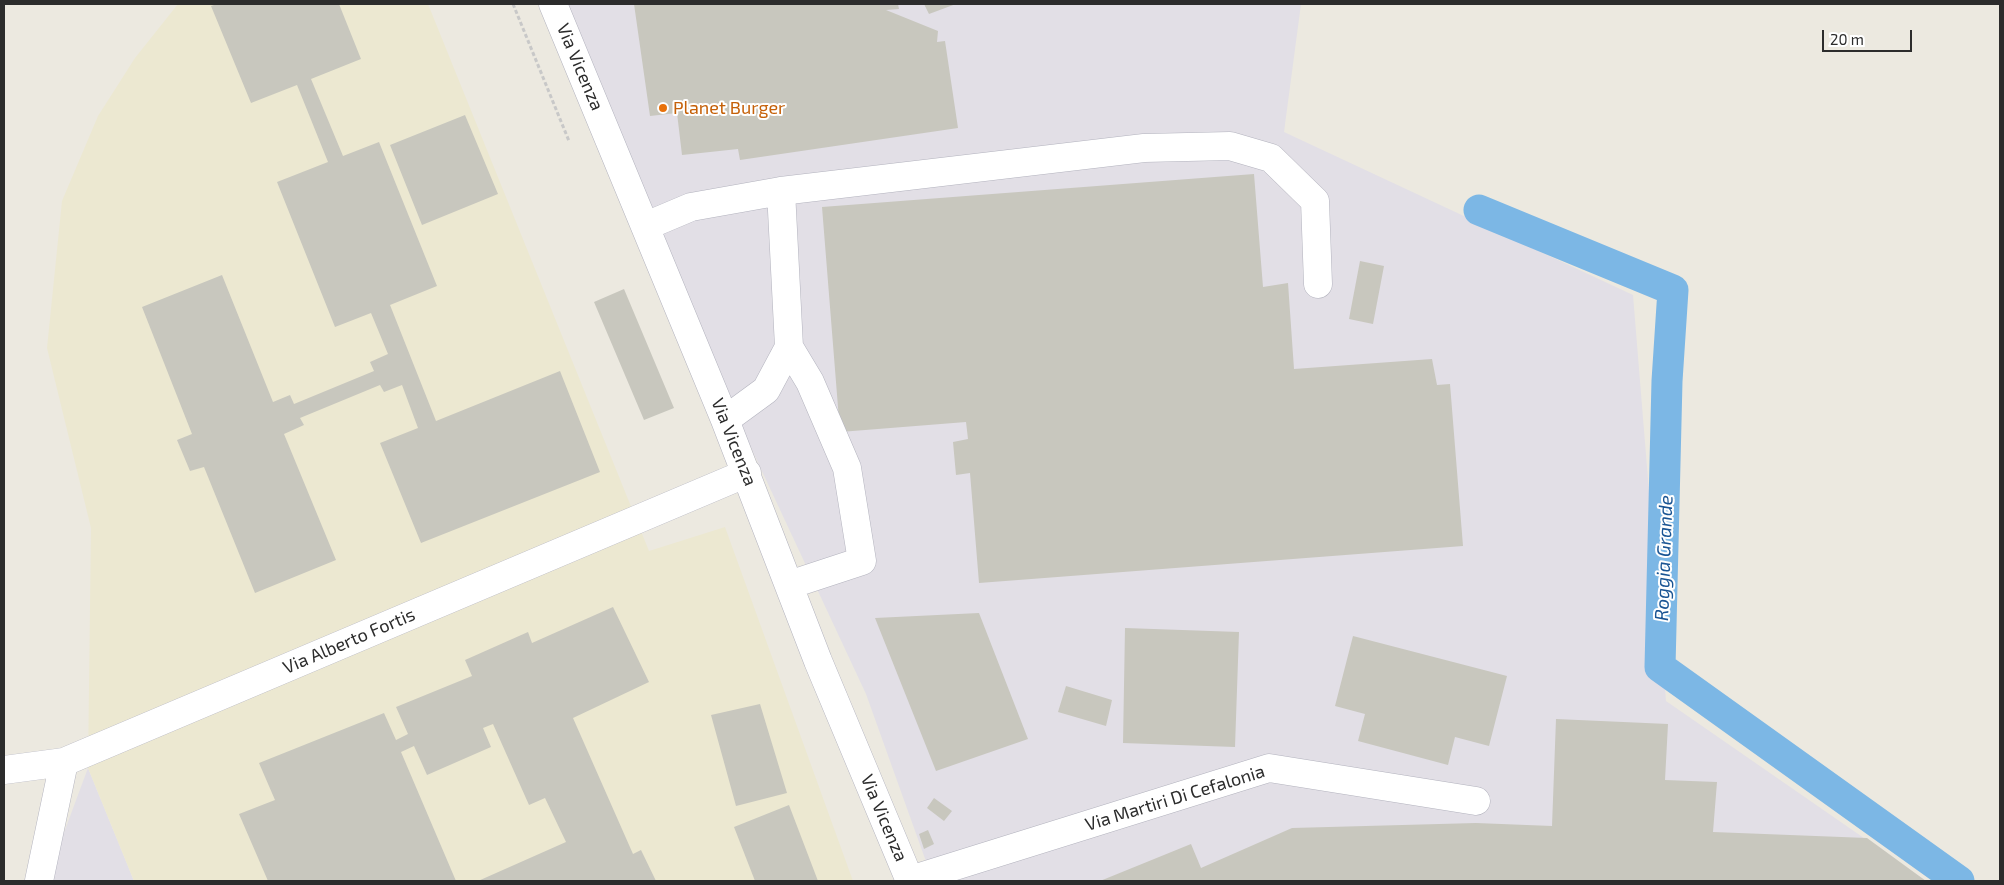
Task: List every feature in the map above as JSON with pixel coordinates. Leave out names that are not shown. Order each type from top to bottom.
[{"type":"street","name":"Via Vicenza","points":[[553,4],[646,226],[747,474],[789,585],[910,880]]},
{"type":"street","points":[[646,226],[691,207],[782,191],[1144,148],[1230,146],[1271,158],[1315,201],[1318,284]]},
{"type":"street","points":[[782,191],[789,347],[810,382],[847,468],[862,561],[789,585]]},
{"type":"street","points":[[725,420],[766,390],[789,347]]},
{"type":"street","name":"Via Alberto Fortis","points":[[4,770],[64,762],[747,474]]},
{"type":"street","points":[[39,881],[64,762]]},
{"type":"street","name":"Via Martiri Di Cefalonia","points":[[910,880],[1269,768],[1476,802]]},
{"type":"path","points":[[513,4],[569,141]]},
{"type":"shaded area","points":[[178,4],[428,4],[649,551],[725,527],[853,881],[134,881],[88,768],[91,528],[47,348],[62,201],[98,116],[135,58]]},
{"type":"shaded area","points":[[544,4],[1301,4],[1284,132],[1633,295],[1666,701],[1926,881],[933,881],[866,694]]},
{"type":"shaded area","points":[[88,768],[134,881],[46,881]]},
{"type":"building","points":[[217,4],[339,4],[361,59],[311,79],[343,156],[379,142],[437,286],[390,305],[436,421],[560,371],[600,472],[421,543],[380,443],[418,428],[402,385],[384,392],[380,385],[300,418],[304,425],[284,434],[336,560],[255,593],[204,467],[190,471],[177,440],[192,434],[142,307],[222,275],[273,402],[290,395],[294,404],[374,371],[370,362],[388,354],[371,313],[335,327],[277,182],[328,162],[297,85],[251,103],[211,6]]},
{"type":"building","points":[[634,4],[898,4],[899,9],[886,10],[938,31],[937,42],[945,41],[958,128],[740,160],[738,149],[682,155],[677,113],[650,116]]},
{"type":"building","points":[[924,4],[956,4],[929,14]]},
{"type":"building","points":[[465,115],[498,194],[422,225],[390,145]]},
{"type":"building","points":[[1254,174],[1263,287],[1288,283],[1294,369],[1432,359],[1437,385],[1450,384],[1463,546],[979,583],[970,473],[956,475],[953,442],[968,439],[966,422],[840,432],[822,207]]},
{"type":"building","points":[[1360,261],[1384,266],[1373,324],[1349,319]]},
{"type":"building","points":[[624,289],[674,408],[644,420],[594,302]]},
{"type":"building","points":[[613,607],[649,682],[573,718],[633,854],[641,850],[656,881],[478,881],[566,842],[545,798],[529,805],[493,724],[483,728],[491,747],[427,775],[414,746],[401,752],[456,881],[268,881],[239,814],[275,800],[259,763],[384,713],[396,740],[408,734],[396,707],[472,676],[465,660],[528,632],[532,643]]},
{"type":"building","points":[[979,613],[1028,739],[936,771],[875,618]]},
{"type":"building","points":[[1125,628],[1239,632],[1235,747],[1123,743]]},
{"type":"building","points":[[1353,636],[1507,676],[1489,746],[1455,737],[1448,765],[1358,741],[1365,714],[1335,706]]},
{"type":"building","points":[[1066,686],[1112,700],[1106,726],[1058,712]]},
{"type":"building","points":[[760,704],[787,793],[736,806],[711,715]]},
{"type":"building","points":[[1556,719],[1668,724],[1665,780],[1717,782],[1713,832],[1867,838],[1926,881],[1100,881],[1191,844],[1201,868],[1292,828],[1476,823],[1552,826]]},
{"type":"building","points":[[934,798],[952,811],[944,821],[927,808]]},
{"type":"building","points":[[789,805],[818,881],[755,881],[734,827]]},
{"type":"building","points":[[928,830],[934,844],[924,849],[919,834]]},
{"type":"waterway","name":"Roggia Grande","points":[[1479,210],[1673,290],[1667,381],[1660,667],[1959,881]]},
{"type":"place","name":"Planet Burger","points":[[663,108]]}]
